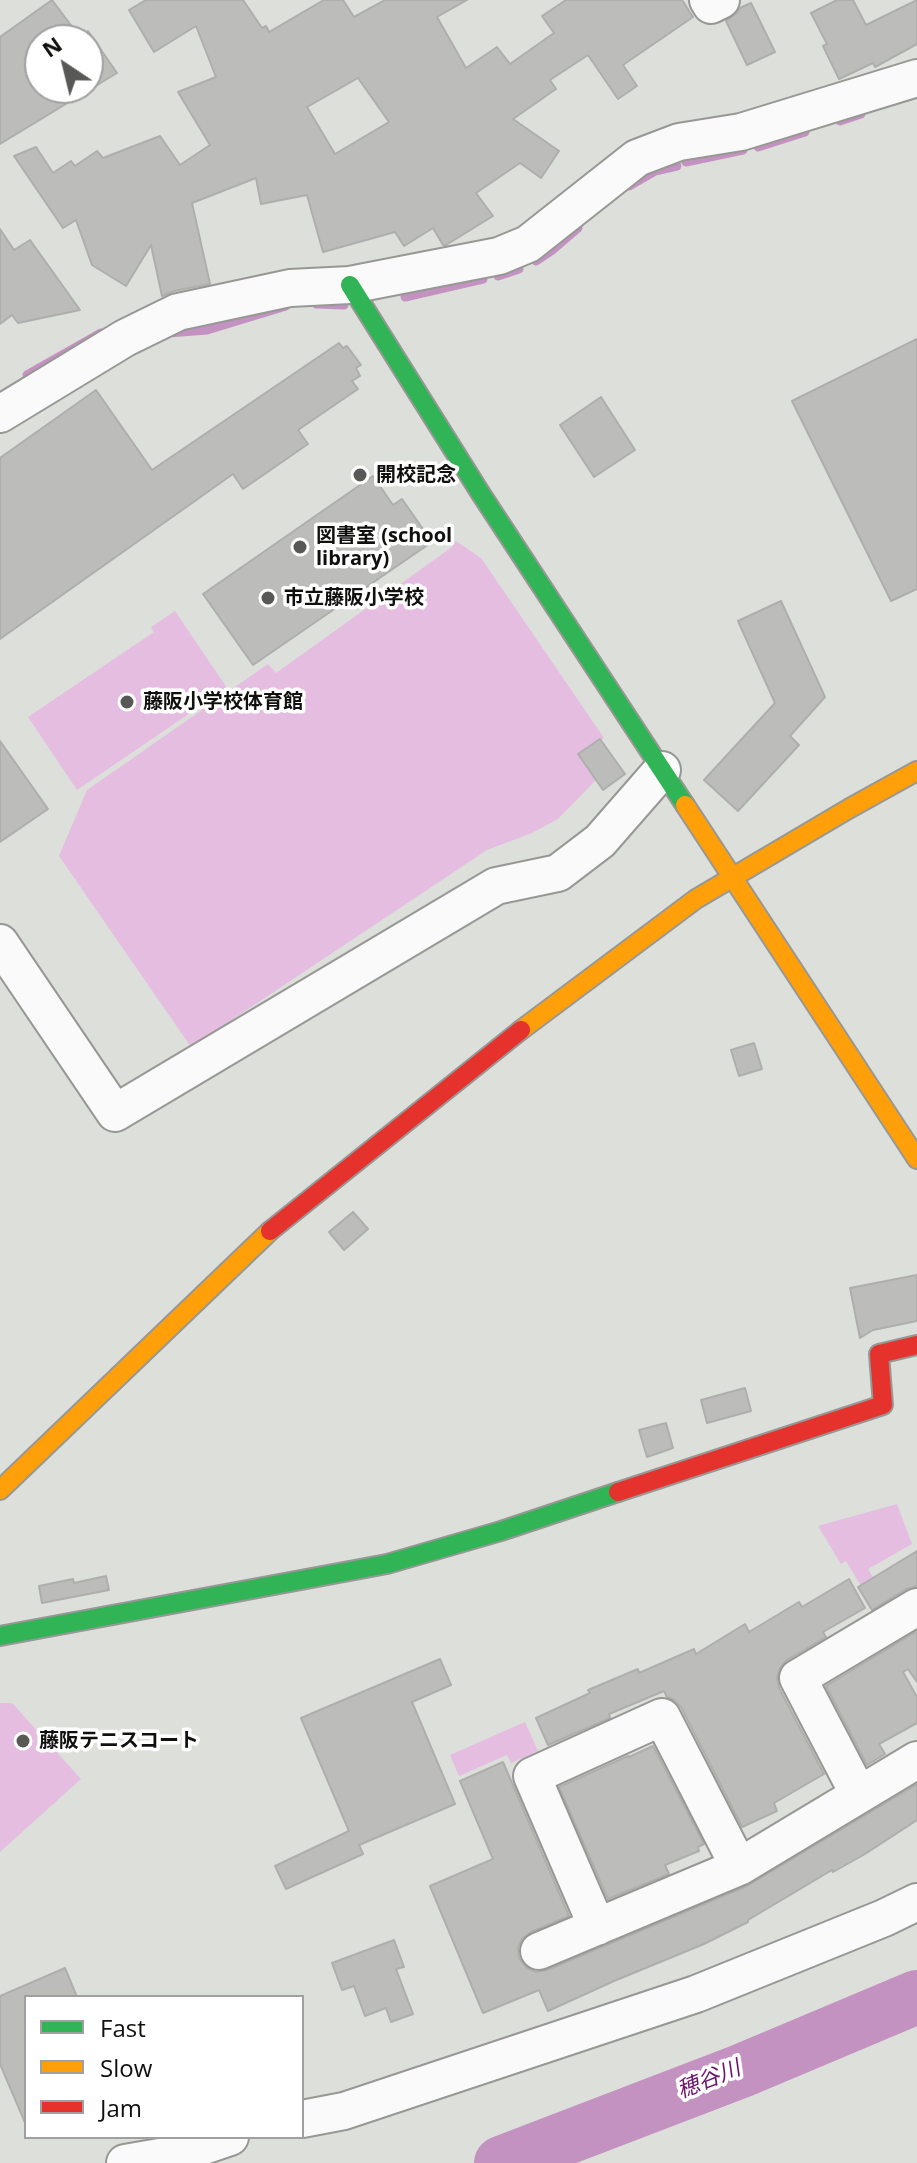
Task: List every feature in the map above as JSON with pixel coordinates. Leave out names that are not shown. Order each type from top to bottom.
[{"type":"street","points":[[708,0],[711,5],[721,0]]},
{"type":"street","points":[[0,414],[125,338],[178,312],[290,288],[350,285],[499,256],[528,244],[637,158],[679,142],[741,132],[917,78]]},
{"type":"street","points":[[350,285],[481,494],[917,1159]]},
{"type":"street","points":[[0,943],[115,1113],[496,886],[558,873],[600,841],[662,770]]},
{"type":"street","points":[[0,1490],[272,1229],[547,1009],[696,899],[917,771]]},
{"type":"street","points":[[0,1636],[387,1564],[501,1531],[883,1405],[879,1354],[917,1345]]},
{"type":"street","points":[[859,1795],[798,1678],[917,1607]]},
{"type":"street","points":[[597,1927],[532,1776],[662,1717],[739,1867]]},
{"type":"street","points":[[539,1951],[739,1867],[917,1760]]},
{"type":"street","points":[[304,2119],[344,2111],[696,1994],[917,1902]]},
{"type":"street","points":[[125,2163],[183,2153],[224,2139]]},
{"type":"shaded area","points":[[456,541],[481,558],[604,738],[578,754],[596,780],[558,819],[532,833],[487,850],[191,1047],[59,856],[87,790],[268,664],[276,673],[452,547]]},
{"type":"shaded area","name":"藤阪小学校体育館","points":[[175,611],[227,688],[77,790],[28,717],[154,632],[151,627]]},
{"type":"shaded area","points":[[897,1504],[912,1544],[868,1569],[886,1599],[873,1606],[846,1561],[841,1564],[818,1526]]},
{"type":"shaded area","name":"藤阪テニスコート","points":[[0,1703],[12,1703],[81,1779],[0,1852]]},
{"type":"shaded area","points":[[525,1722],[538,1751],[511,1763],[507,1755],[459,1776],[450,1755]]},
{"type":"building","points":[[52,0],[70,24],[24,24],[24,104],[66,104],[0,144],[0,37]]},
{"type":"building","points":[[146,0],[243,0],[262,28],[266,26],[269,32],[324,0],[343,0],[354,17],[385,0],[467,0],[437,17],[466,68],[497,47],[510,64],[554,33],[542,16],[566,0],[682,0],[693,17],[623,65],[637,86],[618,99],[588,55],[550,80],[556,89],[513,119],[559,151],[541,178],[520,163],[476,193],[493,216],[446,245],[433,228],[404,246],[395,232],[323,252],[307,195],[261,204],[256,178],[192,203],[210,284],[162,296],[151,245],[126,286],[92,265],[76,220],[63,228],[14,156],[36,147],[53,173],[71,161],[75,166],[97,151],[103,158],[160,136],[180,165],[210,145],[178,92],[216,77],[196,26],[154,52],[129,10]],"holes":[[[358,78],[389,122],[335,154],[307,107]]]},
{"type":"building","points":[[837,0],[853,0],[866,25],[917,0],[917,44],[875,67],[873,63],[839,79],[823,46],[827,44],[811,13]]},
{"type":"building","points":[[751,3],[775,52],[747,65],[726,21]]},
{"type":"building","points":[[104,54],[117,73],[104,81]]},
{"type":"building","points":[[0,229],[14,250],[30,240],[80,310],[18,323],[12,315],[0,324]]},
{"type":"building","points":[[917,339],[917,589],[891,601],[792,401]]},
{"type":"building","points":[[339,343],[343,348],[347,346],[361,365],[356,368],[360,376],[352,381],[358,389],[298,430],[308,444],[243,489],[233,474],[0,639],[0,458],[96,390],[152,470]]},
{"type":"building","points":[[601,397],[635,450],[594,477],[560,425]]},
{"type":"building","points":[[373,476],[393,505],[402,499],[432,542],[253,665],[203,594]]},
{"type":"building","points":[[781,601],[825,697],[790,736],[799,745],[738,811],[704,780],[775,703],[738,621]]},
{"type":"building","points":[[600,739],[625,774],[603,790],[578,754]]},
{"type":"building","points":[[0,741],[48,809],[0,842]]},
{"type":"building","points":[[754,1043],[762,1069],[739,1076],[731,1050]]},
{"type":"building","points":[[353,1212],[368,1229],[344,1250],[329,1232]]},
{"type":"building","points":[[917,1275],[917,1321],[873,1330],[860,1338],[850,1288]]},
{"type":"building","points":[[745,1388],[751,1411],[707,1423],[701,1400]]},
{"type":"building","points":[[666,1423],[673,1448],[647,1457],[639,1430]]},
{"type":"building","points":[[917,1551],[917,1586],[906,1589],[872,1610],[858,1587]]},
{"type":"building","points":[[106,1576],[109,1590],[42,1603],[39,1586]]},
{"type":"building","points":[[849,1579],[865,1608],[823,1632],[826,1637],[787,1660],[780,1668],[777,1678],[779,1688],[824,1774],[774,1803],[777,1811],[742,1827],[681,1707],[664,1691],[548,1745],[536,1718],[590,1693],[588,1690],[638,1669],[639,1673],[694,1649],[696,1654],[745,1624],[749,1632],[799,1602],[802,1607]]},
{"type":"building","points":[[917,1631],[917,1682],[908,1669],[903,1672],[917,1697],[917,1723],[879,1744],[885,1754],[867,1765],[826,1686]]},
{"type":"building","points":[[440,1659],[451,1685],[412,1702],[455,1804],[359,1845],[363,1854],[286,1889],[275,1866],[349,1831],[301,1718]]},
{"type":"building","points":[[653,1746],[704,1844],[698,1847],[699,1851],[665,1865],[669,1874],[608,1899],[559,1787]]},
{"type":"building","points":[[503,1762],[569,1916],[522,1939],[518,1948],[519,1958],[526,1967],[536,1972],[747,1886],[917,1784],[917,1820],[865,1854],[704,1944],[548,2011],[539,1990],[483,2013],[430,1886],[493,1859],[460,1781]]},
{"type":"building","points":[[394,1940],[404,1967],[396,1969],[413,2014],[391,2022],[386,2008],[365,2016],[354,1986],[342,1990],[332,1963]]},
{"type":"building","points":[[65,1968],[76,1995],[24,1995],[24,2120],[0,2064],[0,1996]]},
{"type":"waterway","points":[[840,121],[861,114]]},
{"type":"waterway","points":[[758,147],[805,132]]},
{"type":"waterway","points":[[686,162],[743,150]]},
{"type":"waterway","points":[[629,186],[655,171],[677,166]]},
{"type":"waterway","points":[[536,261],[578,228]]},
{"type":"waterway","points":[[498,276],[519,269]]},
{"type":"waterway","points":[[405,297],[483,279]]},
{"type":"waterway","points":[[316,304],[344,305]]},
{"type":"waterway","points":[[168,333],[207,330],[286,306]]},
{"type":"waterway","points":[[27,375],[101,333]]},
{"type":"waterway","name":"穂谷川","points":[[501,2163],[741,2071],[917,1997]]},
{"type":"traffic: fast","points":[[350,285],[481,494],[685,805]]},
{"type":"traffic: fast","points":[[0,1636],[387,1564],[501,1531],[618,1492]]},
{"type":"traffic: slow","points":[[521,1030],[696,899],[917,771]]},
{"type":"traffic: slow","points":[[685,805],[917,1159]]},
{"type":"traffic: slow","points":[[0,1490],[270,1231]]},
{"type":"traffic: jam","points":[[270,1231],[521,1030]]},
{"type":"traffic: jam","points":[[618,1492],[883,1405],[879,1354],[917,1345]]},
{"type":"place","name":"開校記念","points":[[360,475]]},
{"type":"place","name":"図書室 (school library)","points":[[300,547]]},
{"type":"place","name":"市立藤阪小学校","points":[[268,598]]},
{"type":"place","name":"藤阪小学校体育館","points":[[127,702]]},
{"type":"place","name":"藤阪テニスコート","points":[[23,1741]]}]
